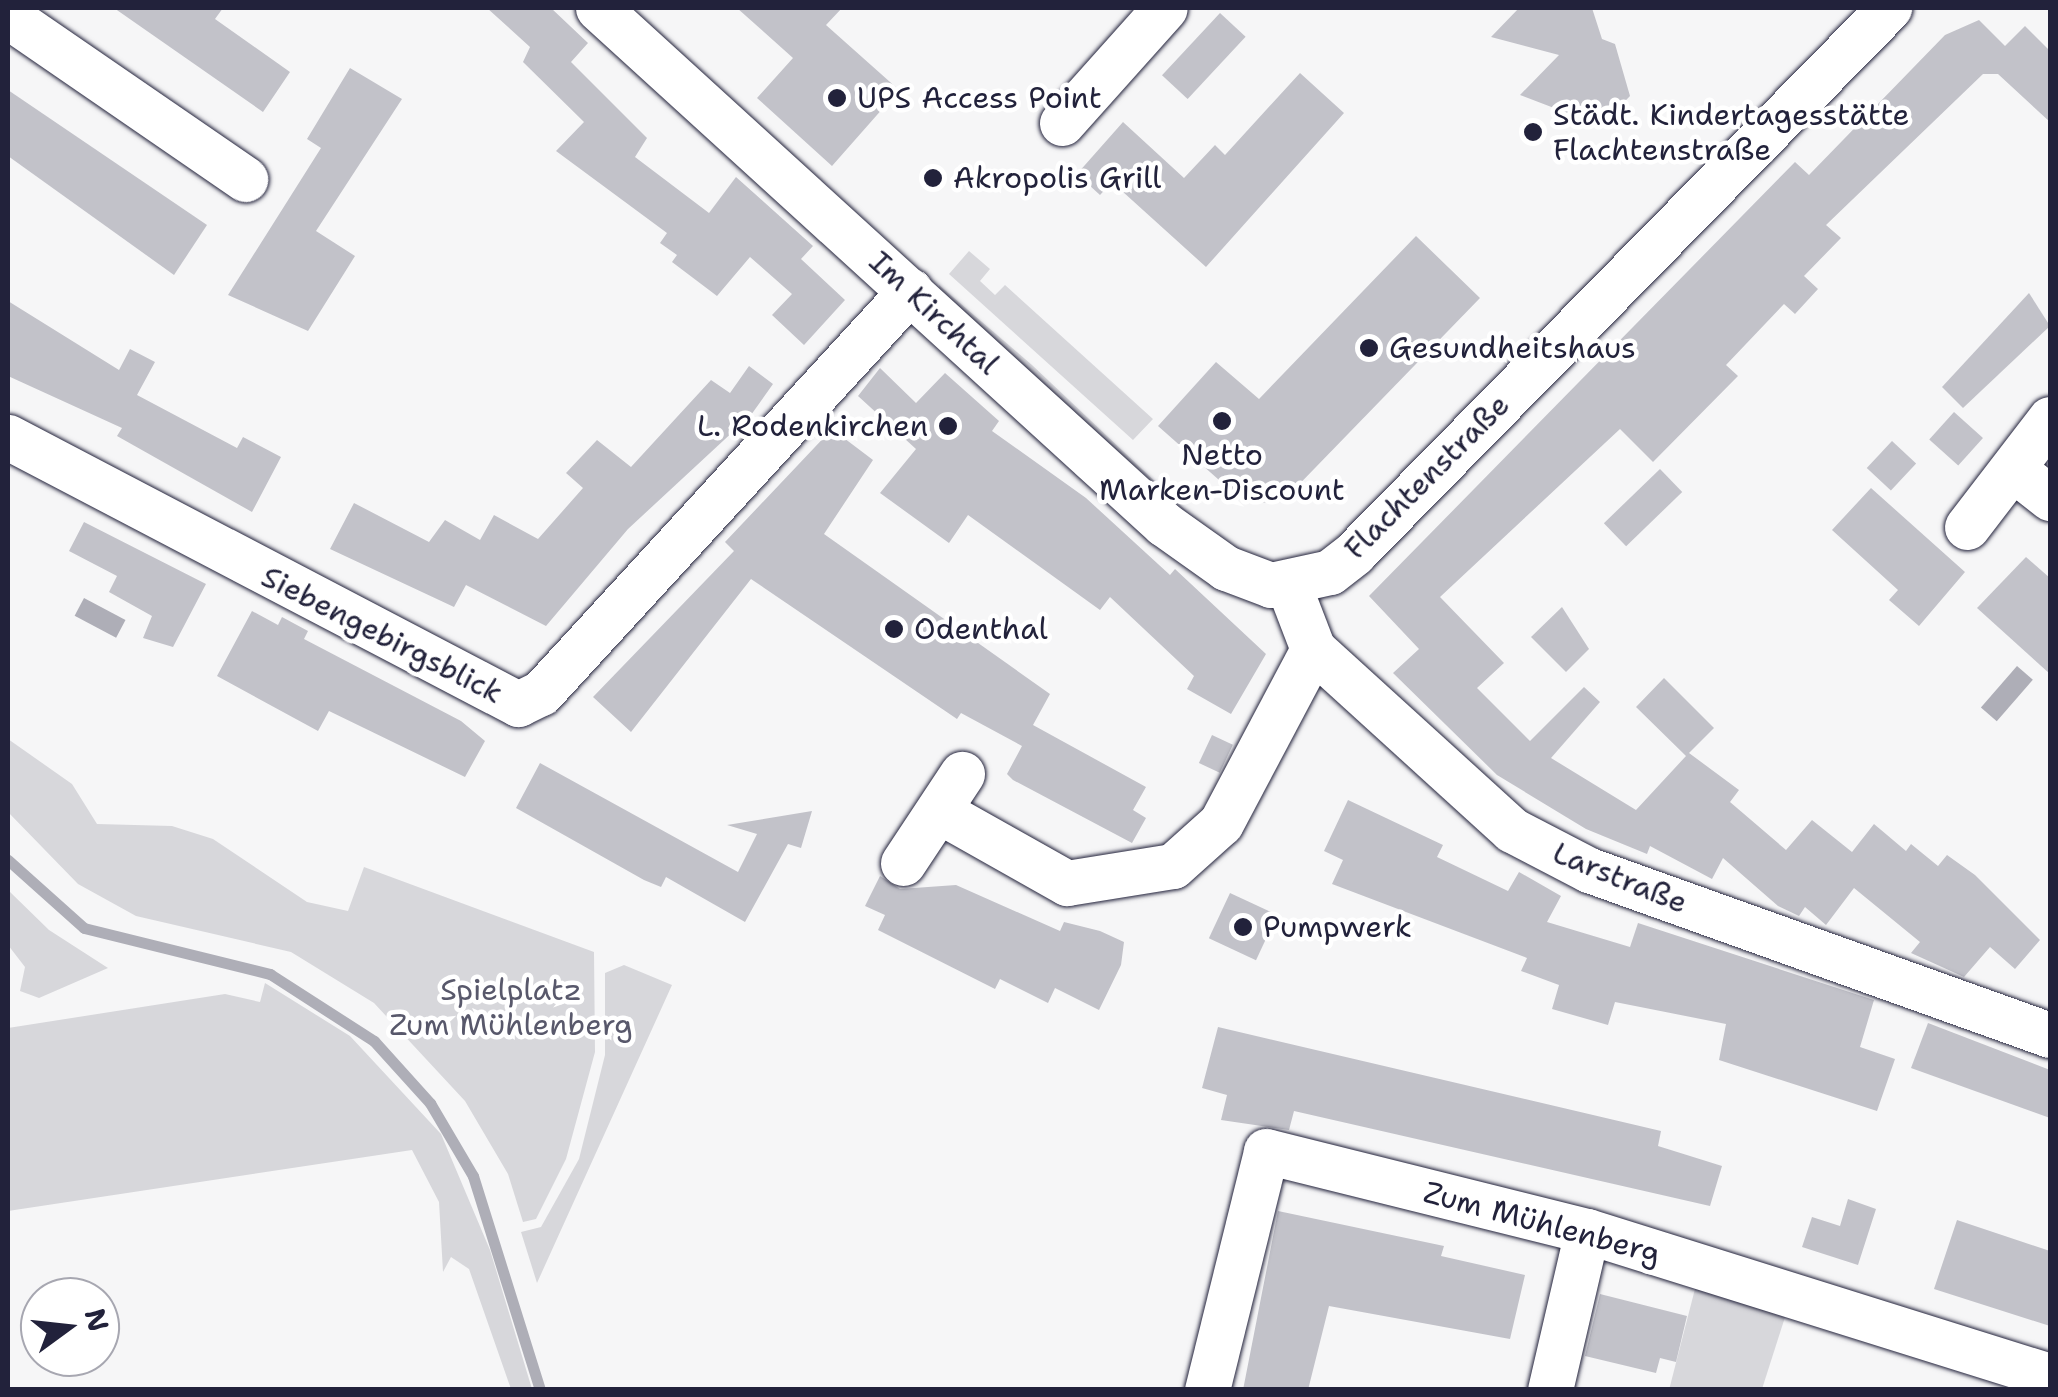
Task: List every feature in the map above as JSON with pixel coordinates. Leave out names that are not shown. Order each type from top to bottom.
[{"type":"street","name":"Im Kirchtal","points":[[598,8],[1164,524],[1246,579],[1288,584]]},
{"type":"street","points":[[1062,123],[1165,8]]},
{"type":"street","name":"Flachtenstraße","points":[[1288,584],[1330,572],[1354,553],[1890,8]]},
{"type":"street","points":[[8,16],[245,179]]},
{"type":"street","name":"Siebengebirgsblick","points":[[8,437],[518,704],[541,693],[910,291]]},
{"type":"street","points":[[1967,527],[2034,485],[2050,419]]},
{"type":"street","name":"Larstraße","points":[[1288,584],[1313,649],[1478,804],[1551,852],[2050,1035]]},
{"type":"street","points":[[903,863],[951,793],[1067,883],[1173,866],[1221,823],[1313,649]]},
{"type":"street","name":"Zum Mühlenberg","points":[[1207,1390],[1266,1151],[1587,1232],[2050,1376]]},
{"type":"street","points":[[1550,1390],[1587,1232]]},
{"type":"green space","points":[[969,251],[990,269],[980,281],[995,295],[1005,285],[1153,419],[1133,440],[949,274]]},
{"type":"green space","points":[[939,285],[1032,365],[1200,524],[940,293]]},
{"type":"green space","name":"Spielplatz Zum Mühlenberg","points":[[8,739],[72,784],[97,824],[172,826],[213,839],[307,902],[348,911],[364,867],[594,952],[595,1052],[566,1159],[536,1219],[523,1222],[508,1174],[465,1101],[374,1003],[291,952],[136,916],[78,884],[8,812]]},
{"type":"green space","points":[[8,890],[49,930],[108,968],[39,998],[20,991],[25,967],[8,945]]},
{"type":"green space","points":[[624,965],[672,985],[537,1283],[521,1232],[541,1227],[579,1159],[605,1055],[605,973]]},
{"type":"green space","points":[[265,983],[350,1036],[441,1134],[490,1250],[532,1389],[511,1389],[469,1269],[451,1257],[443,1272],[439,1202],[412,1150],[8,1211],[8,1028],[225,994],[260,1002]]},
{"type":"green space","points":[[1696,1285],[1786,1314],[1762,1389],[1669,1390]]},
{"type":"shaded area","points":[[84,598],[125,620],[116,638],[75,616]]},
{"type":"shaded area","points":[[2017,666],[2033,680],[1997,721],[1981,708]]},
{"type":"building","points":[[114,8],[223,8],[215,19],[290,72],[263,112]]},
{"type":"building","points":[[487,8],[551,8],[588,43],[571,62],[647,138],[635,157],[709,213],[736,177],[813,246],[801,259],[845,300],[804,345],[772,315],[792,294],[750,257],[717,296],[672,262],[677,255],[660,243],[667,233],[556,151],[584,122],[523,62],[530,47]]},
{"type":"building","points":[[737,8],[842,8],[826,25],[899,90],[832,166],[757,98],[793,58]]},
{"type":"building","points":[[1519,8],[1592,8],[1602,39],[1615,44],[1630,96],[1601,126],[1520,95],[1559,55],[1491,37]]},
{"type":"building","points":[[1220,13],[1246,37],[1188,99],[1162,75]]},
{"type":"building","points":[[1979,20],[2005,46],[2025,26],[2050,51],[2050,122],[1998,74],[1983,74],[1826,225],[1841,238],[1804,276],[1818,289],[1795,314],[1784,304],[1726,365],[1738,376],[1653,462],[1620,429],[1440,597],[1504,663],[1477,688],[1530,741],[1584,687],[1600,702],[1551,758],[1636,810],[1686,756],[1636,707],[1664,678],[1714,728],[1689,753],[1739,790],[1730,802],[1786,850],[1812,820],[1852,852],[1874,824],[1906,851],[1911,844],[1938,866],[1947,855],[1975,875],[2040,940],[2015,969],[1990,947],[1964,977],[1911,953],[1920,942],[1854,888],[1826,925],[1805,907],[1799,916],[1778,906],[1723,858],[1712,879],[1650,846],[1647,854],[1586,829],[1497,775],[1393,673],[1419,649],[1369,596],[1795,162],[1809,175],[1945,35]]},
{"type":"building","points":[[350,68],[402,99],[316,231],[355,256],[308,331],[228,295],[321,148],[307,139]]},
{"type":"building","points":[[1300,73],[1344,113],[1206,267],[1112,182],[1100,195],[1077,174],[1123,122],[1184,178],[1215,145],[1225,155]]},
{"type":"building","points":[[8,90],[207,225],[174,275],[8,156]]},
{"type":"building","name":"Gesundheitshaus","points":[[1416,236],[1480,298],[1282,502],[1245,503],[1158,426],[1216,362],[1259,399]]},
{"type":"building","points":[[2029,293],[2050,326],[1963,408],[1942,387]]},
{"type":"building","points":[[8,301],[119,370],[130,349],[155,362],[137,395],[237,448],[243,437],[281,457],[252,512],[117,436],[122,428],[8,376]]},
{"type":"building","points":[[749,366],[773,384],[751,415],[628,529],[546,626],[466,585],[454,607],[330,549],[354,503],[429,542],[445,520],[480,540],[494,515],[538,539],[583,488],[566,473],[597,440],[631,467],[711,380],[730,393]]},
{"type":"building","points":[[880,368],[916,403],[945,373],[999,421],[992,431],[1086,498],[1170,575],[1175,569],[1266,654],[1231,714],[1187,689],[1194,676],[1110,597],[1100,610],[968,515],[949,543],[880,493],[916,449],[858,396]]},
{"type":"building","points":[[1954,412],[1983,438],[1958,466],[1929,439]]},
{"type":"building","points":[[832,429],[873,460],[824,534],[1050,694],[1033,725],[1146,787],[1133,810],[1146,818],[1132,843],[1013,780],[1007,774],[1022,746],[961,713],[957,719],[751,579],[631,732],[593,697],[734,551],[725,542]]},
{"type":"building","points":[[1892,441],[1916,464],[1891,491],[1867,468]]},
{"type":"building","points":[[1660,469],[1682,492],[1626,546],[1604,523]]},
{"type":"building","points":[[1871,488],[1965,572],[1919,626],[1889,600],[1898,590],[1832,530]]},
{"type":"building","points":[[84,522],[206,584],[173,647],[143,638],[152,616],[109,592],[117,576],[69,551]]},
{"type":"building","points":[[2026,557],[2050,578],[2050,674],[1977,608]]},
{"type":"building","points":[[1562,607],[1589,649],[1566,672],[1531,637]]},
{"type":"building","points":[[252,611],[278,625],[282,617],[308,631],[304,639],[461,721],[485,741],[465,777],[329,711],[318,731],[217,676]]},
{"type":"building","points":[[1212,735],[1233,745],[1220,773],[1199,763]]},
{"type":"building","points":[[540,763],[738,872],[757,834],[727,825],[812,811],[801,848],[788,844],[745,922],[666,877],[661,887],[644,880],[516,808]]},
{"type":"building","points":[[1348,800],[1443,845],[1437,857],[1508,891],[1519,872],[1561,896],[1547,922],[1630,947],[1638,923],[1874,1000],[1860,1047],[1895,1059],[1877,1111],[1719,1060],[1726,1024],[1615,1002],[1608,1025],[1552,1009],[1559,985],[1521,971],[1527,958],[1332,884],[1343,860],[1324,851]]},
{"type":"building","points":[[880,876],[900,889],[956,885],[1060,931],[1064,922],[1100,931],[1124,942],[1121,965],[1099,1010],[1055,988],[1048,1003],[1000,979],[995,989],[878,930],[885,915],[865,906]]},
{"type":"building","name":"Pumpwerk","points":[[1230,893],[1277,915],[1256,960],[1209,938]]},
{"type":"building","points":[[1928,1023],[2050,1070],[2050,1118],[1911,1068]]},
{"type":"building","points":[[1218,1027],[1661,1131],[1658,1146],[1722,1166],[1710,1206],[1294,1111],[1289,1130],[1221,1120],[1227,1095],[1202,1088]]},
{"type":"building","points":[[1848,1199],[1876,1209],[1858,1265],[1802,1247],[1812,1217],[1840,1226]]},
{"type":"building","points":[[1278,1211],[1444,1246],[1441,1256],[1525,1275],[1510,1339],[1329,1306],[1308,1390],[1243,1390]]},
{"type":"building","points":[[1957,1220],[2050,1251],[2050,1326],[1934,1289]]},
{"type":"building","points":[[1600,1294],[1687,1316],[1676,1362],[1660,1358],[1656,1373],[1585,1356]]},
{"type":"waterway","points":[[8,860],[84,928],[270,974],[374,1041],[430,1103],[473,1176],[540,1390]]},
{"type":"place","name":"UPS Access Point","points":[[837,98]]},
{"type":"place","name":"Städt. Kindertagesstätte Flachtenstraße","points":[[1533,132]]},
{"type":"place","name":"Akropolis Grill","points":[[933,178]]},
{"type":"place","name":"Gesundheitshaus","points":[[1369,348]]},
{"type":"place","name":"Netto Marken-Discount","points":[[1222,421]]},
{"type":"place","name":"L. Rodenkirchen","points":[[948,426]]},
{"type":"place","name":"Odenthal","points":[[894,629]]},
{"type":"place","name":"Pumpwerk","points":[[1243,927]]}]
